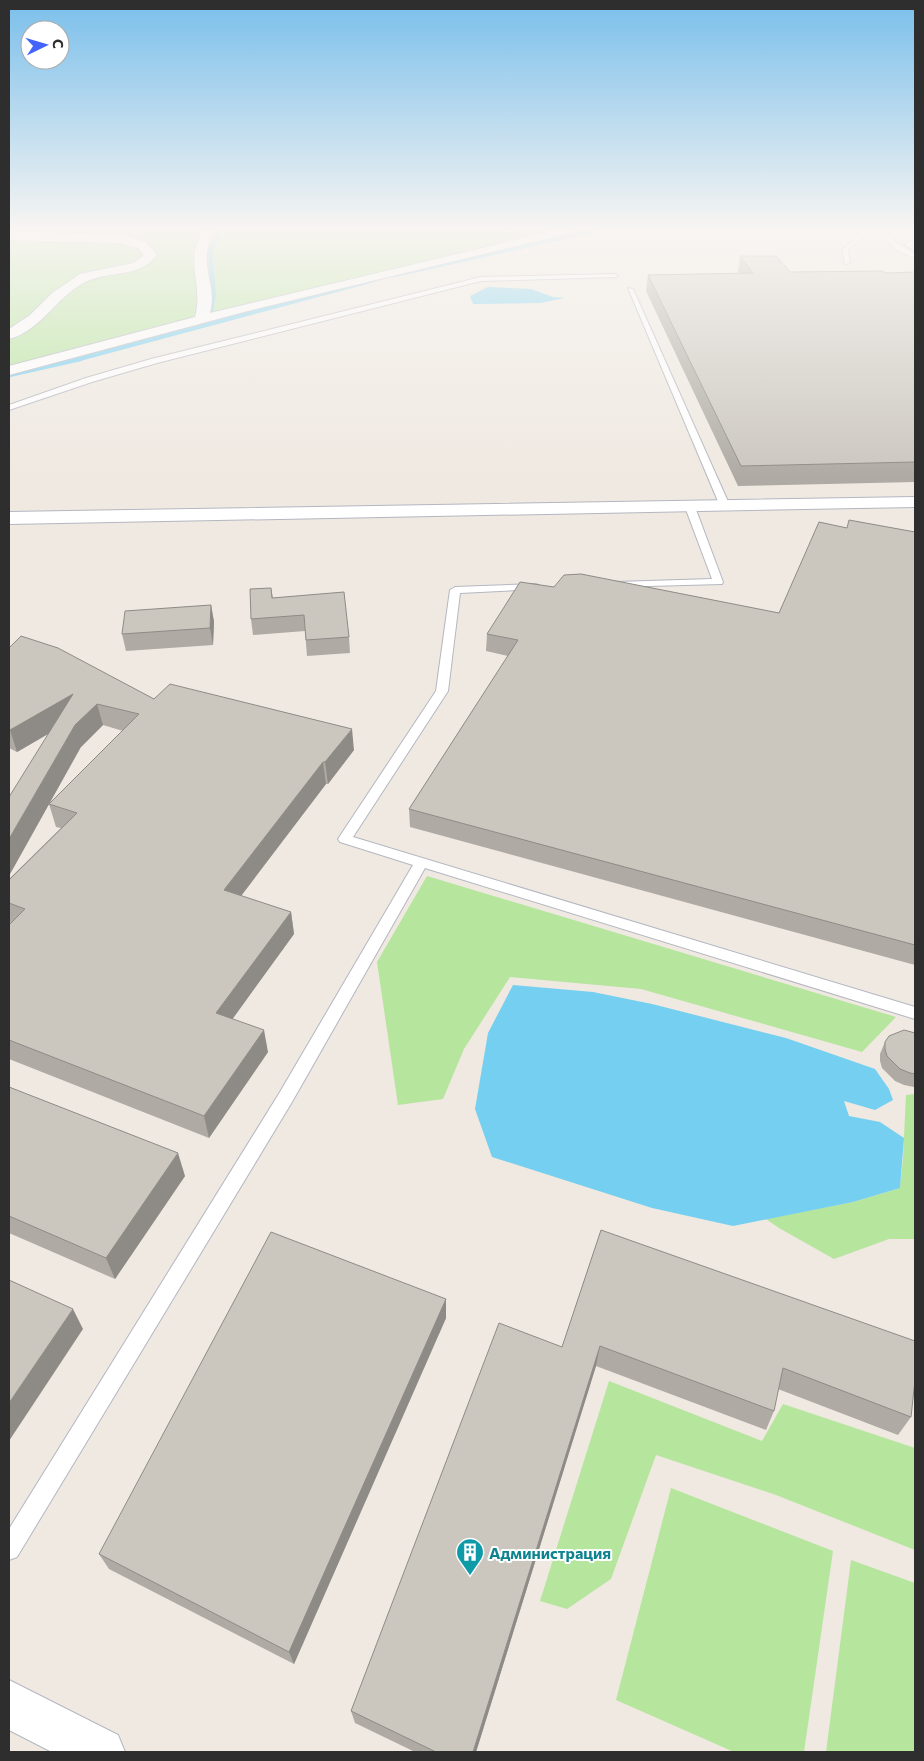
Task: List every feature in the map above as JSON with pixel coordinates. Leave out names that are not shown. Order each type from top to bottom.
[{"type":"street","points":[[9,335],[41,313]]},
{"type":"street","points":[[201,320],[203,313]]},
{"type":"street","points":[[9,371],[227,313]]},
{"type":"street","points":[[9,518],[915,502]]},
{"type":"street","points":[[9,1704],[102,1752]]},
{"type":"lane","points":[[9,408],[89,380],[154,361],[345,313]]},
{"type":"lane","points":[[641,313],[725,506]]},
{"type":"lane","points":[[601,586],[718,582],[690,507]]},
{"type":"lane","points":[[552,587],[455,590],[442,691],[345,839],[915,1013]]},
{"type":"lane","points":[[9,1549],[286,1097],[421,863]]},
{"type":"green space","points":[[9,313],[237,313],[58,360],[9,371]]},
{"type":"green space","points":[[427,876],[896,1017],[862,1052],[641,989],[510,977],[464,1049],[443,1099],[398,1105],[377,962]]},
{"type":"green space","points":[[915,1094],[915,1239],[889,1239],[834,1259],[766,1219],[853,1202],[900,1188],[906,1095]]},
{"type":"green space","points":[[609,1381],[762,1441],[783,1404],[915,1448],[915,1550],[776,1495],[656,1455],[611,1579],[567,1609],[540,1601]]},
{"type":"green space","points":[[671,1488],[833,1551],[804,1752],[734,1752],[616,1700]]},
{"type":"green space","points":[[851,1560],[915,1583],[915,1752],[826,1752]]},
{"type":"water","points":[[513,985],[593,992],[652,1004],[786,1038],[875,1069],[889,1089],[893,1100],[875,1110],[844,1101],[849,1116],[880,1122],[904,1138],[900,1188],[853,1202],[733,1226],[652,1208],[492,1157],[475,1109],[488,1033]]},
{"type":"building","points":[[667,313],[915,313],[915,462],[741,466]]},
{"type":"building","points":[[849,520],[915,532],[915,945],[409,809],[518,640],[487,634],[520,582],[554,587],[564,575],[581,574],[779,613],[819,522],[847,528]]},
{"type":"building","points":[[271,588],[272,598],[344,592],[349,637],[306,640],[304,615],[251,619],[250,589]]},
{"type":"building","points":[[211,605],[210,628],[122,634],[125,611]]},
{"type":"building","points":[[21,636],[58,648],[154,699],[170,684],[352,729],[325,762],[323,762],[224,890],[291,912],[216,1013],[264,1030],[204,1116],[9,1040],[9,925],[25,909],[9,903],[9,880],[77,813],[49,804],[139,714],[97,704],[75,725],[9,839],[9,797],[73,694],[9,730],[9,648]]},
{"type":"building","points":[[904,1030],[915,1033],[915,1074],[900,1069],[887,1056],[885,1049],[885,1042],[889,1036]]},
{"type":"building","points":[[9,1087],[178,1153],[106,1258],[9,1216]]},
{"type":"building","name":"Администрация","points":[[601,1230],[915,1341],[915,1380],[911,1417],[783,1368],[774,1411],[600,1346],[473,1752],[436,1752],[351,1711],[499,1323],[562,1347]]},
{"type":"building","points":[[271,1232],[446,1299],[289,1652],[99,1554]]},
{"type":"building","points":[[9,1280],[73,1309],[9,1403]]},
{"type":"waterway","points":[[78,359],[250,313]]},
{"type":"waterway","points":[[9,375],[78,359]]},
{"type":"place","name":"Администрация","points":[[470,1576]]}]
